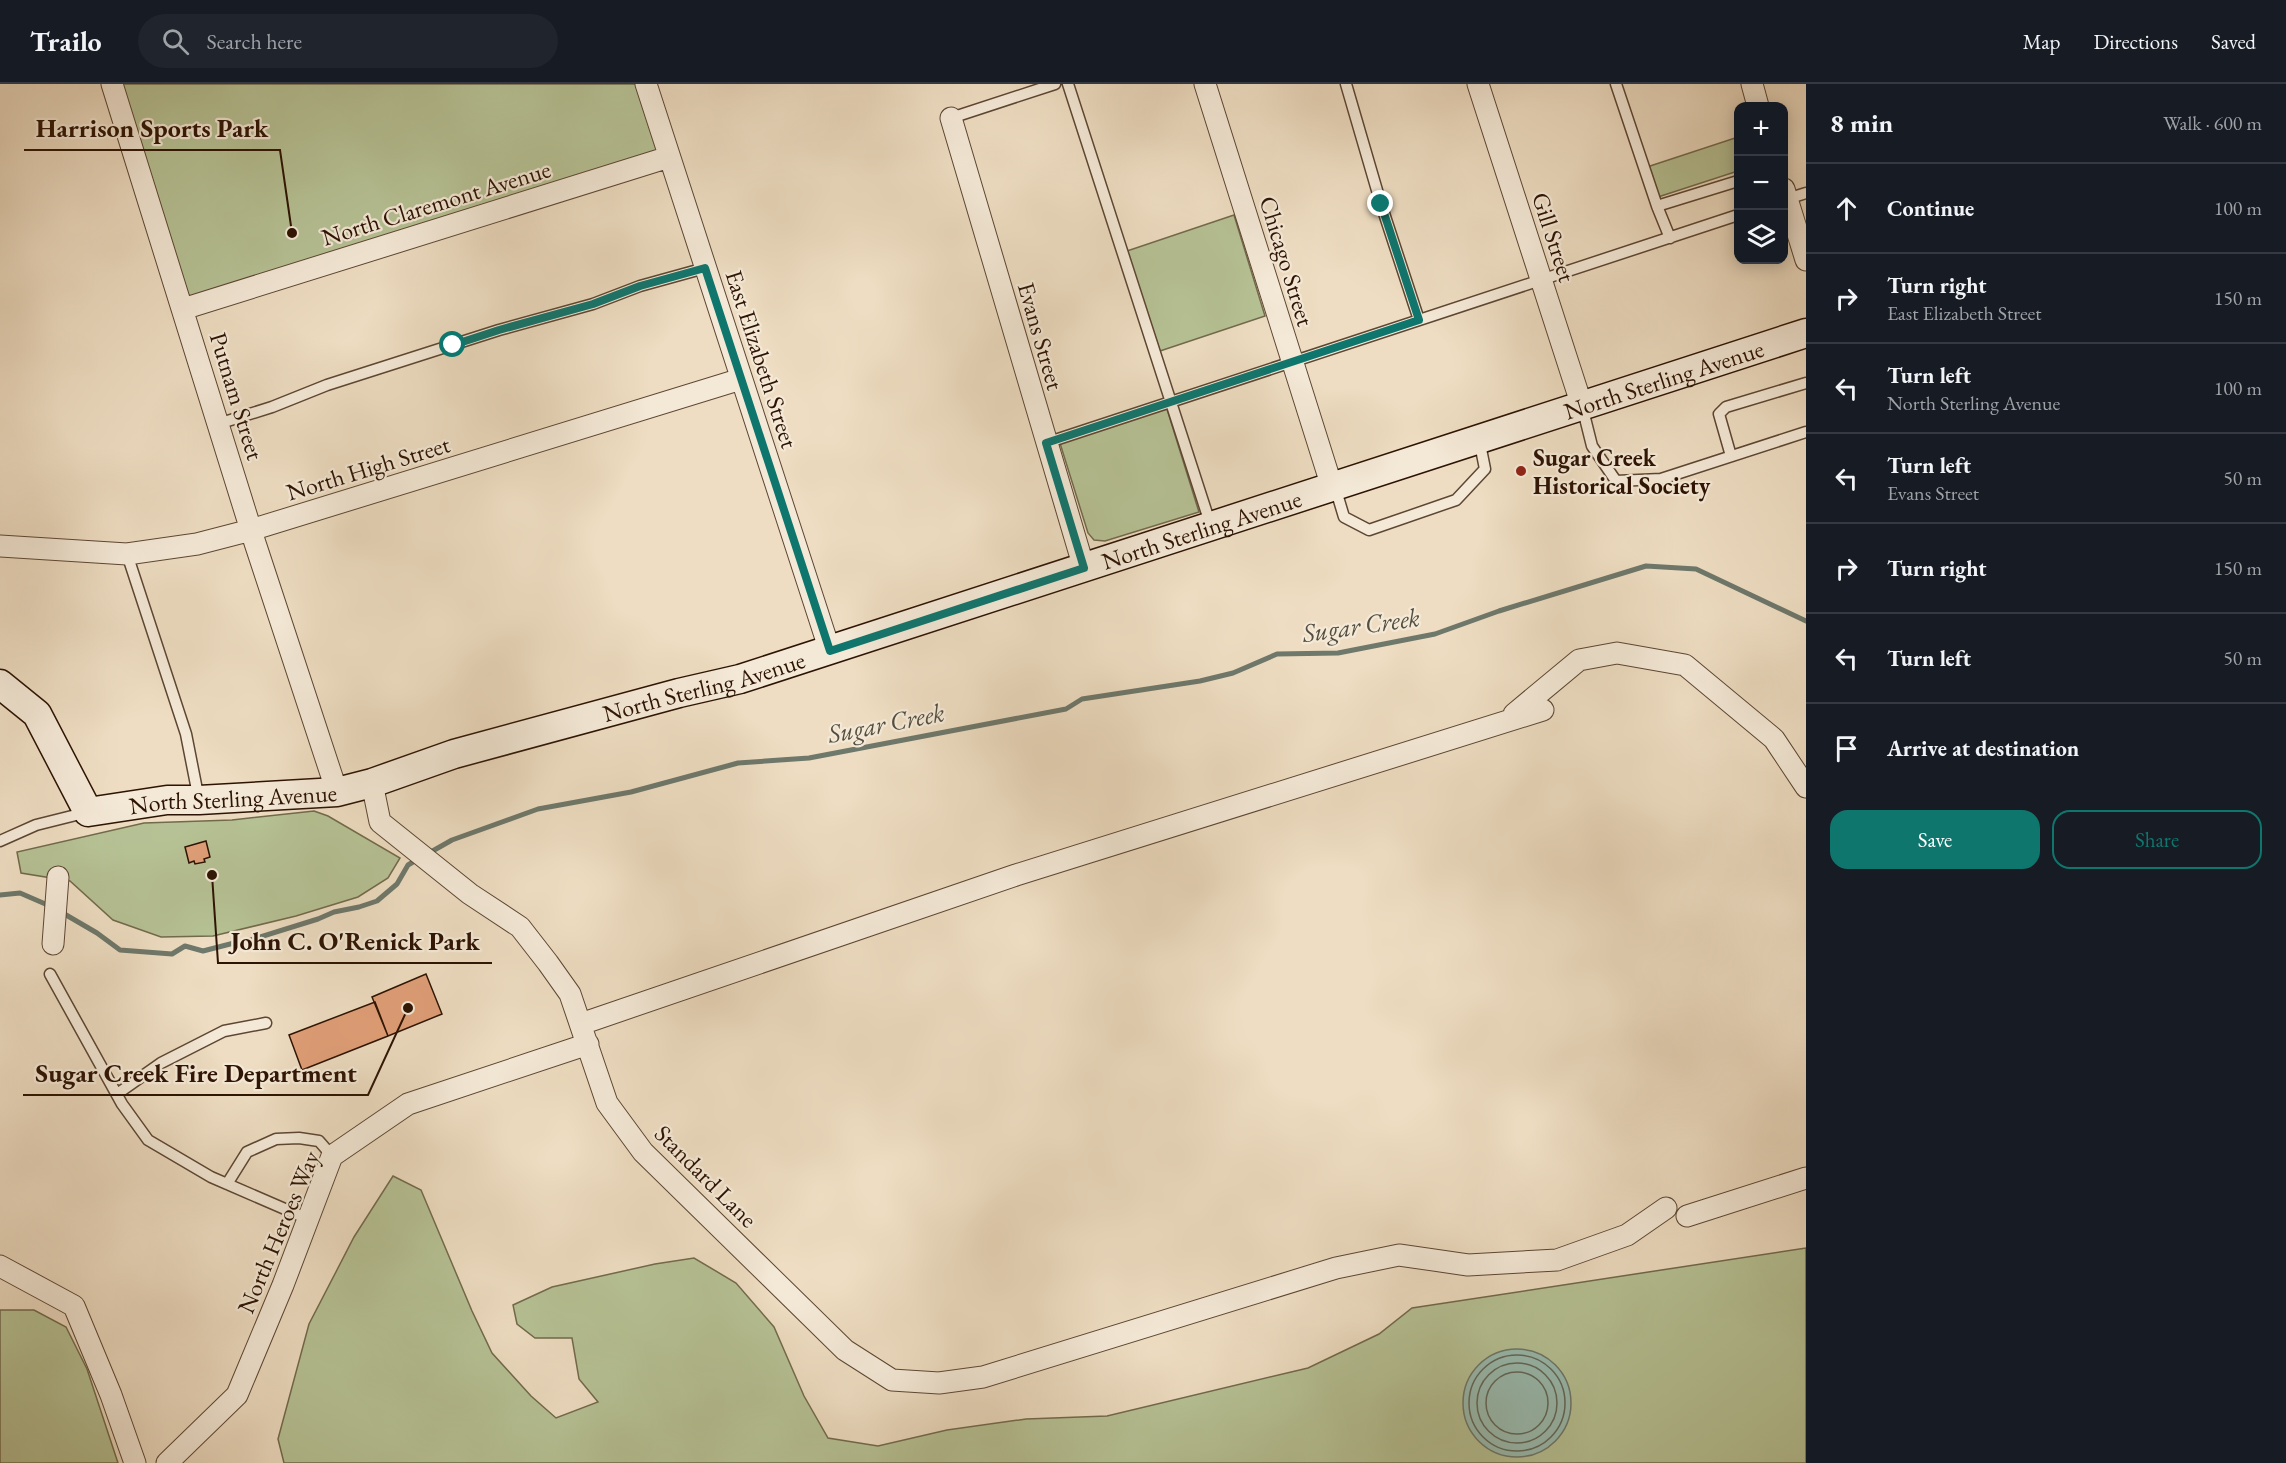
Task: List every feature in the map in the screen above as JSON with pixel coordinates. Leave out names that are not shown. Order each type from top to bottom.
[{"type":"main road","name":"North Sterling Avenue","points":[[88,812],[167,800],[337,792],[372,783],[454,754],[679,693],[740,679],[830,651],[1806,333]]},
{"type":"main road","points":[[0,684],[37,714],[88,812]]},
{"type":"street","name":"Putnam Street","points":[[112,84],[251,530],[337,792]]},
{"type":"street","name":"East Elizabeth Street","points":[[646,84],[830,651]]},
{"type":"street","name":"Chicago Street","points":[[1205,84],[1333,487]]},
{"type":"street","name":"Gill Street","points":[[1478,84],[1582,405]]},
{"type":"street","points":[[1752,84],[1757,102]]},
{"type":"street","name":"Evans Street","points":[[951,118],[1084,568]]},
{"type":"street","name":"North Claremont Avenue","points":[[183,309],[669,157]]},
{"type":"street","points":[[1790,196],[1806,260]]},
{"type":"street","name":"North High Street","points":[[0,546],[127,554],[197,544],[251,530],[741,379]]},
{"type":"street","points":[[1506,721],[1579,660],[1617,653],[1685,665],[1774,739],[1806,787]]},
{"type":"street","name":"North Heroes Way","points":[[167,1463],[237,1395],[283,1286],[332,1156],[408,1104],[584,1034],[1016,875],[1543,710]]},
{"type":"street","name":"Standard Lane","points":[[372,783],[380,822],[470,894],[520,927],[570,994],[607,1104],[643,1152],[845,1350],[892,1380],[939,1383],[983,1377],[1336,1268],[1399,1255],[1468,1265],[1557,1260],[1627,1234],[1666,1208]]},
{"type":"street","points":[[54,941],[57,886]]},
{"type":"street","points":[[1687,1216],[1806,1178]]},
{"type":"street","points":[[0,1266],[74,1306],[111,1395],[135,1463]]},
{"type":"lane","points":[[951,118],[1055,84]]},
{"type":"lane","points":[[1068,84],[1211,525]]},
{"type":"lane","points":[[1346,84],[1381,204],[1419,320]]},
{"type":"lane","points":[[1616,84],[1670,238]]},
{"type":"lane","points":[[1657,206],[1734,182]]},
{"type":"lane","points":[[1046,443],[1734,216]]},
{"type":"lane","points":[[218,424],[272,407],[327,385],[499,330],[593,304],[640,286],[705,268]]},
{"type":"lane","points":[[1731,456],[1719,414],[1726,407],[1806,383]]},
{"type":"lane","points":[[1582,405],[1592,446],[1616,481],[1661,480],[1806,432]]},
{"type":"lane","points":[[1333,487],[1344,517],[1369,530],[1456,500],[1485,469],[1479,439]]},
{"type":"lane","points":[[127,554],[186,734],[199,800]]},
{"type":"lane","name":"North Sterling Avenue","points":[[0,841],[36,825],[88,812]]},
{"type":"lane","points":[[50,974],[117,1094],[148,1140],[211,1177],[308,1219]]},
{"type":"lane","points":[[117,1094],[161,1063],[224,1031],[266,1023]]},
{"type":"lane","points":[[227,1184],[247,1152],[276,1139],[299,1138],[319,1141],[332,1156]]},
{"type":"green space","points":[[112,84],[646,84],[669,157],[183,309]]},
{"type":"green space","points":[[1734,138],[1734,172],[1658,197],[1647,167]]},
{"type":"green space","points":[[1234,215],[1265,316],[1160,351],[1127,251]]},
{"type":"green space","points":[[1166,406],[1199,512],[1105,541],[1094,540],[1088,533],[1059,440]]},
{"type":"green space","points":[[314,811],[328,816],[400,858],[388,878],[358,897],[296,916],[213,936],[161,937],[113,920],[70,881],[21,873],[17,852],[144,823],[232,820]]},
{"type":"green space","points":[[393,1176],[421,1190],[492,1353],[531,1396],[556,1418],[598,1402],[579,1379],[572,1338],[535,1338],[517,1324],[513,1305],[552,1287],[655,1264],[694,1258],[736,1283],[774,1327],[804,1396],[828,1438],[878,1446],[947,1430],[1026,1419],[1107,1416],[1308,1368],[1379,1334],[1412,1308],[1806,1248],[1806,1463],[284,1463],[278,1439],[309,1324],[354,1237]]},
{"type":"green space","points":[[0,1310],[34,1310],[66,1327],[87,1369],[118,1463],[0,1463]]},
{"type":"water","points":[[1517,1349],[1538,1353],[1555,1365],[1567,1382],[1571,1403],[1567,1424],[1555,1441],[1538,1453],[1517,1457],[1496,1453],[1479,1441],[1467,1424],[1463,1403],[1467,1382],[1479,1365],[1496,1353]]},
{"type":"building","points":[[206,841],[210,857],[204,859],[205,862],[189,863],[185,847]]},
{"type":"building","points":[[426,974],[442,1014],[388,1036],[372,997]]},
{"type":"building","points":[[375,1002],[388,1036],[302,1070],[289,1035]]},
{"type":"waterway","name":"Sugar Creek","points":[[429,853],[452,840],[538,809],[631,792],[738,763],[809,758],[1066,709],[1082,699],[1200,681],[1233,673],[1277,654],[1338,653],[1435,634],[1499,611],[1646,566],[1696,569],[1806,621]]},
{"type":"waterway","name":"Sugar Creek","points":[[61,912],[97,933],[120,950],[172,954],[185,946],[203,951],[241,943],[334,912],[377,901],[397,884],[408,865],[418,859]]},
{"type":"waterway","name":"Sugar Creek","points":[[0,895],[20,893],[50,906]]},
{"type":"place","name":"Harrison Sports Park","points":[[292,233]]},
{"type":"place","name":"Sugar Creek Historical Society","points":[[1521,471]]},
{"type":"place","name":"John C. O'Renick Park","points":[[212,875]]},
{"type":"place","name":"Sugar Creek Fire Department","points":[[408,1008]]},
{"type":"route","points":[[453,345],[705,268],[830,651],[1084,568],[1046,443],[1419,320],[1381,204]]}]
